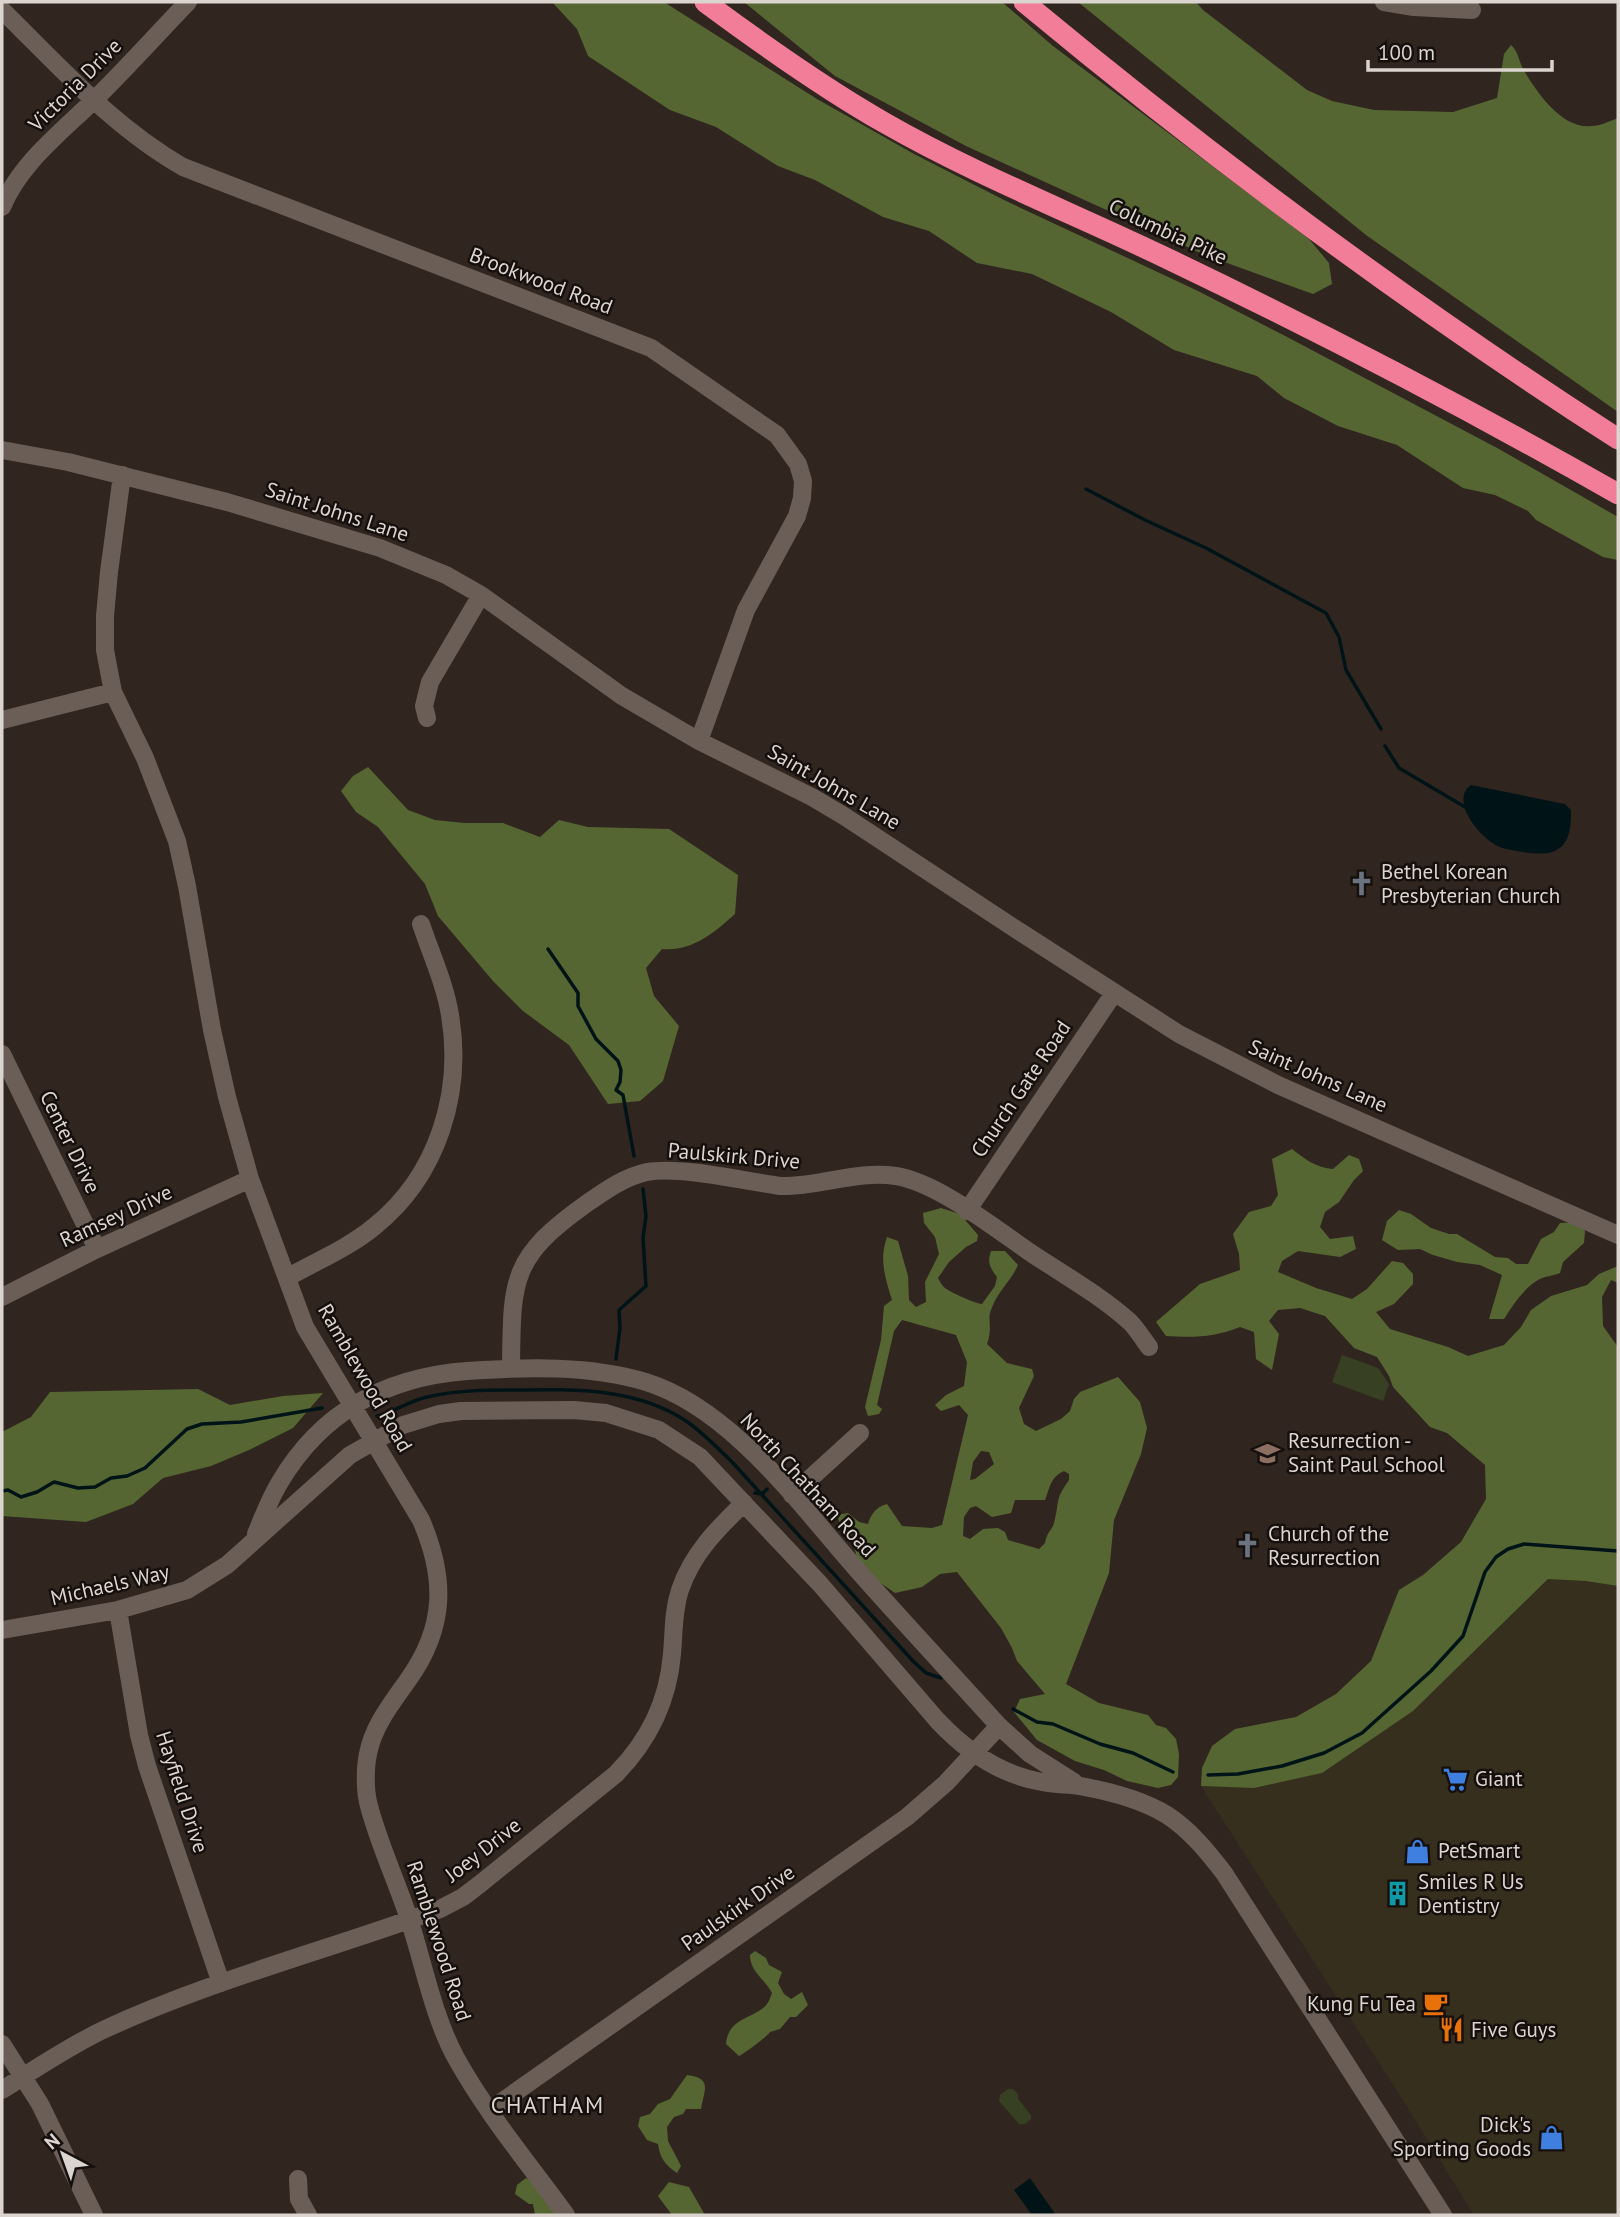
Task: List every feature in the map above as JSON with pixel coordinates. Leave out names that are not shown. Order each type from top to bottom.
[{"type":"highway","points":[[686,2],[810,77]]},
{"type":"highway","name":"Columbia Pike","points":[[705,2],[810,77],[886,123],[950,157],[1337,341],[1618,494]]},
{"type":"highway","points":[[713,2],[744,31]]},
{"type":"highway","points":[[1024,2],[1230,166],[1372,272],[1618,439]]},
{"type":"street","name":"Victoria Drive","points":[[2,207],[21,174],[39,153],[94,101],[188,2]]},
{"type":"street","points":[[1389,3],[1472,10]]},
{"type":"street","name":"Brookwood Road","points":[[2,10],[94,101],[132,135],[156,152],[207,178],[651,348],[777,436],[798,464],[803,481],[802,498],[797,516],[746,610],[699,741]]},
{"type":"street","name":"Saint Johns Lane","points":[[2,450],[68,461],[227,502],[380,548],[446,575],[481,595],[622,696],[699,741],[812,797],[844,816],[1179,1034],[1279,1085],[1618,1235]]},
{"type":"street","name":"Ramblewood Road","points":[[122,475],[105,616],[105,650],[113,692],[145,758],[177,841],[212,1030],[250,1179],[305,1327],[421,1520],[433,1546],[439,1572],[440,1599],[424,1653],[386,1710],[367,1755],[368,1801],[410,1920],[446,2036],[468,2079],[566,2215]]},
{"type":"street","points":[[427,718],[424,706],[430,682],[481,595]]},
{"type":"street","points":[[2,720],[113,692]]},
{"type":"street","points":[[288,1277],[353,1241],[395,1208],[424,1168],[440,1136],[449,1107],[453,1044],[444,989],[421,924]]},
{"type":"street","name":"Church Gate Road","points":[[967,1211],[1114,993]]},
{"type":"street","name":"Center Drive","points":[[2,1054],[97,1249]]},
{"type":"street","name":"Paulskirk Drive","points":[[511,1368],[512,1301],[516,1281],[526,1260],[541,1240],[612,1186],[647,1172],[669,1171],[798,1186],[877,1173],[918,1182],[967,1211],[1112,1308],[1136,1328],[1149,1348]]},
{"type":"street","name":"Ramsey Drive","points":[[2,1297],[97,1249],[250,1179]]},
{"type":"street","name":"North Chatham Road","points":[[352,1405],[405,1381],[428,1375],[511,1368],[591,1371],[617,1375],[648,1382],[677,1395],[703,1410],[725,1428],[792,1495],[999,1726],[1030,1754],[1080,1786]]},
{"type":"street","name":"Michaels Way","points":[[253,1539],[291,1465],[307,1444],[352,1405]]},
{"type":"street","name":"North Chatham Road","points":[[374,1440],[403,1426],[439,1414],[561,1410],[607,1413],[659,1430],[680,1442],[700,1457],[744,1503],[820,1584],[937,1720],[973,1754],[1011,1773],[1041,1782],[1080,1786],[1130,1800],[1166,1814],[1206,1849],[1230,1882],[1443,2215]]},
{"type":"street","points":[[792,1495],[860,1433]]},
{"type":"street","name":"Michaels Way","points":[[2,1630],[118,1610],[187,1590],[227,1565],[328,1472],[350,1454],[374,1440]]},
{"type":"street","name":"Joey Drive","points":[[2,2090],[103,2030],[221,1983],[440,1909],[463,1897],[606,1782],[633,1756],[649,1733],[663,1700],[672,1654],[674,1615],[686,1574],[699,1551],[744,1503]]},
{"type":"street","name":"Hayfield Drive","points":[[118,1610],[139,1735],[147,1766],[221,1983]]},
{"type":"street","name":"Paulskirk Drive","points":[[490,2110],[907,1817],[929,1799],[999,1726]]},
{"type":"street","points":[[2,2044],[40,2104],[94,2215]]},
{"type":"street","points":[[298,2179],[299,2199],[308,2215]]},
{"type":"shaded area","points":[[1471,785],[1565,804],[1571,810],[1571,823],[1565,842],[1560,848],[1545,853],[1514,851],[1494,844],[1472,823],[1464,806],[1465,791]]},
{"type":"shaded area","points":[[1549,1579],[1618,1586],[1618,2215],[1474,2215],[1201,1786],[1254,1788],[1322,1773],[1413,1711]]},
{"type":"shaded area","points":[[1030,2178],[1056,2215],[1032,2215],[1014,2190]]},
{"type":"green space","points":[[552,2],[664,2],[817,99],[914,154],[1004,200],[1198,291],[1499,449],[1618,517],[1618,560],[1603,557],[1536,520],[1528,511],[1495,495],[1463,488],[1397,445],[1338,426],[1284,398],[1257,376],[1174,350],[1111,312],[1032,274],[977,263],[929,231],[883,217],[815,180],[778,166],[716,127],[670,110],[588,56],[577,29]]},
{"type":"green space","points":[[744,2],[1002,2],[1053,46],[1309,239],[1329,263],[1332,284],[1313,294],[1205,255],[966,146],[835,76]]},
{"type":"green space","points":[[1078,2],[1196,2],[1307,90],[1332,101],[1374,110],[1453,112],[1497,98],[1504,54],[1511,45],[1535,88],[1560,116],[1581,126],[1598,125],[1618,118],[1618,412],[1366,235]]},
{"type":"green space","points":[[368,767],[408,810],[435,820],[503,823],[540,837],[559,820],[588,827],[669,829],[738,875],[735,914],[702,940],[683,947],[662,949],[646,968],[654,996],[679,1026],[663,1081],[640,1101],[608,1104],[569,1045],[523,1011],[493,981],[438,916],[425,884],[378,827],[356,812],[341,791],[353,776]]},
{"type":"green space","points":[[1292,1149],[1321,1167],[1333,1169],[1349,1155],[1359,1159],[1363,1171],[1339,1202],[1325,1212],[1320,1227],[1330,1239],[1353,1236],[1356,1249],[1340,1257],[1298,1251],[1282,1261],[1278,1272],[1352,1299],[1367,1289],[1392,1261],[1403,1263],[1413,1274],[1413,1284],[1394,1304],[1376,1312],[1390,1329],[1468,1356],[1504,1345],[1521,1327],[1531,1310],[1551,1296],[1587,1285],[1599,1274],[1618,1266],[1618,1283],[1611,1280],[1602,1297],[1603,1326],[1618,1347],[1618,1586],[1548,1579],[1413,1711],[1322,1773],[1254,1788],[1201,1786],[1202,1768],[1212,1746],[1235,1729],[1296,1717],[1336,1694],[1371,1661],[1399,1590],[1423,1575],[1461,1542],[1486,1499],[1485,1465],[1447,1433],[1430,1427],[1393,1387],[1377,1357],[1354,1348],[1325,1316],[1300,1308],[1278,1310],[1269,1321],[1279,1334],[1272,1370],[1256,1359],[1254,1332],[1240,1327],[1204,1336],[1166,1336],[1156,1322],[1200,1284],[1240,1270],[1233,1234],[1249,1212],[1271,1206],[1278,1195],[1272,1159]]},
{"type":"green space","points":[[941,1208],[960,1214],[978,1235],[977,1241],[949,1262],[938,1278],[944,1287],[952,1292],[982,1304],[995,1286],[997,1277],[990,1265],[991,1251],[1005,1251],[1018,1265],[991,1310],[987,1344],[1007,1363],[1032,1369],[1034,1376],[1019,1408],[1024,1424],[1036,1431],[1061,1419],[1070,1411],[1080,1392],[1118,1377],[1140,1402],[1147,1428],[1141,1454],[1114,1520],[1109,1573],[1066,1684],[1099,1703],[1148,1715],[1156,1725],[1166,1728],[1176,1739],[1179,1754],[1178,1777],[1171,1785],[1158,1788],[1127,1781],[1075,1761],[1037,1740],[1014,1712],[1020,1699],[1045,1694],[1017,1661],[1001,1628],[957,1572],[940,1574],[922,1587],[895,1593],[872,1577],[857,1558],[852,1538],[841,1527],[837,1515],[848,1513],[859,1522],[868,1524],[875,1511],[887,1504],[902,1526],[932,1528],[942,1525],[968,1415],[959,1405],[941,1411],[935,1405],[946,1395],[964,1386],[967,1362],[956,1335],[902,1320],[894,1331],[877,1405],[882,1409],[879,1414],[868,1416],[865,1407],[881,1340],[884,1306],[892,1300],[883,1261],[887,1237],[898,1241],[908,1276],[909,1300],[916,1307],[926,1302],[925,1282],[939,1254],[935,1237],[924,1223],[923,1213]],"holes":[[[981,1451],[989,1452],[994,1464],[970,1480],[973,1462]],[[1064,1471],[1069,1474],[1069,1480],[1059,1497],[1053,1526],[1039,1549],[1008,1540],[1005,1532],[998,1528],[983,1529],[970,1539],[963,1536],[964,1517],[970,1508],[976,1506],[992,1517],[1011,1513],[1015,1500],[1045,1500],[1053,1480]]]},
{"type":"green space","points":[[1399,1210],[1411,1214],[1431,1228],[1457,1234],[1495,1257],[1508,1258],[1516,1264],[1528,1264],[1541,1239],[1554,1232],[1560,1223],[1577,1222],[1585,1231],[1584,1243],[1563,1262],[1560,1273],[1540,1279],[1528,1288],[1504,1319],[1489,1319],[1502,1275],[1480,1265],[1457,1262],[1420,1249],[1398,1250],[1382,1240],[1387,1221]]},
{"type":"green space","points":[[1342,1355],[1378,1368],[1389,1384],[1383,1401],[1332,1382]]},
{"type":"green space","points":[[198,1389],[230,1405],[283,1396],[323,1393],[293,1428],[211,1466],[163,1478],[133,1504],[86,1522],[2,1516],[2,1432],[31,1417],[50,1392]]},
{"type":"green space","points":[[755,1951],[766,1958],[769,1965],[782,1972],[778,1983],[784,1994],[791,1999],[802,1992],[808,2005],[796,2017],[790,2017],[780,2029],[770,2032],[739,2056],[726,2044],[731,2030],[740,2021],[765,2007],[772,1993],[752,1966],[750,1955]]},
{"type":"green space","points":[[687,2075],[701,2079],[705,2091],[701,2109],[686,2109],[683,2114],[674,2117],[667,2127],[668,2141],[681,2166],[677,2173],[664,2161],[658,2144],[647,2140],[638,2126],[640,2117],[650,2114],[658,2104],[670,2099]]},
{"type":"green space","points":[[1013,2089],[1018,2094],[1018,2099],[1031,2115],[1031,2119],[1025,2124],[1019,2124],[999,2101],[1000,2095]]},
{"type":"green space","points":[[526,2178],[538,2186],[542,2198],[556,2206],[556,2215],[535,2215],[533,2204],[515,2194],[517,2185]]},
{"type":"green space","points":[[669,2182],[689,2187],[705,2215],[672,2215],[658,2196]]},
{"type":"waterway","points":[[1086,489],[1206,548],[1326,613],[1339,637],[1346,670],[1381,729]]},
{"type":"waterway","points":[[1385,746],[1399,768],[1465,807]]},
{"type":"waterway","points":[[548,949],[578,993],[578,1006],[596,1039],[618,1061],[621,1070],[616,1090],[623,1095],[634,1156]]},
{"type":"waterway","points":[[616,1359],[619,1310],[646,1286],[643,1238],[646,1216],[643,1189]]},
{"type":"waterway","points":[[377,1416],[427,1397],[495,1390],[607,1393],[670,1411],[689,1423],[733,1463],[913,1661],[926,1673],[941,1678]]},
{"type":"waterway","points":[[2,1491],[8,1490],[21,1497],[54,1482],[78,1488],[95,1487],[111,1478],[127,1476],[145,1468],[187,1429],[202,1424],[241,1422],[322,1408]]},
{"type":"waterway","points":[[755,1493],[762,1494],[767,1489]]},
{"type":"waterway","points":[[1208,1775],[1238,1774],[1282,1766],[1324,1753],[1362,1733],[1431,1671],[1463,1636],[1485,1572],[1496,1557],[1508,1549],[1524,1544],[1618,1551]]},
{"type":"waterway","points":[[1013,1709],[1037,1722],[1053,1724],[1100,1744],[1133,1753],[1173,1772]]},
{"type":"place","name":"Bethel Korean Presbyterian Church","points":[[1361,884]]},
{"type":"place","name":"Resurrection - Saint Paul School","points":[[1268,1453]]},
{"type":"place","name":"Church of the Resurrection","points":[[1248,1546]]},
{"type":"place","name":"Giant","points":[[1455,1779]]},
{"type":"place","name":"PetSmart","points":[[1418,1851]]},
{"type":"place","name":"Smiles R Us Dentistry","points":[[1398,1894]]},
{"type":"place","name":"Kung Fu Tea","points":[[1436,2004]]},
{"type":"place","name":"Five Guys","points":[[1451,2030]]},
{"type":"place","name":"Dick's Sporting Goods","points":[[1551,2137]]},
{"type":"district","name":"CHATHAM","points":[[548,2105]]}]
